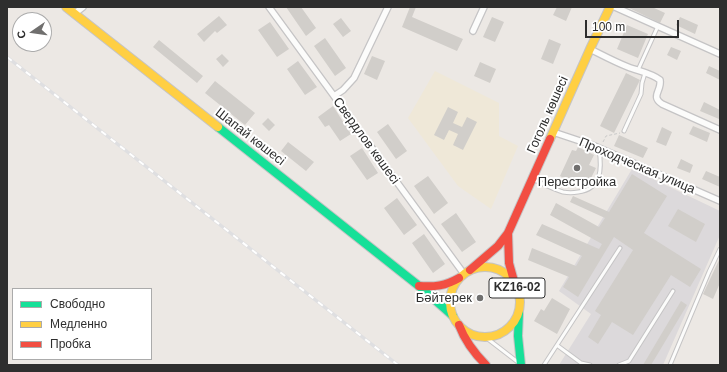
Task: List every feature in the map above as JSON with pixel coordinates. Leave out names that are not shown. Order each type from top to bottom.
[{"type":"main road","name":"Шапай көшесі","points":[[66,7],[419,286],[453,316]]},
{"type":"main road","name":"Гоголь көшесі","points":[[508,233],[610,7]]},
{"type":"main road","points":[[419,286],[436,287],[447,284],[464,274],[498,246],[508,233]]},
{"type":"main road","points":[[508,233],[509,263],[516,285]]},
{"type":"main road","name":"KZ16-02","points":[[464,274],[482,267],[496,268],[507,275],[516,285],[520,297],[518,336],[521,365]]},
{"type":"main road","points":[[464,274],[452,290],[450,303],[453,316],[471,350],[486,365]]},
{"type":"main road","name":"KZ16-02","points":[[484,336],[497,334],[509,327],[517,316],[519,310]]},
{"type":"main road","points":[[458,324],[474,335],[484,336]]},
{"type":"street","points":[[74,14],[83,7]]},
{"type":"street","name":"Свердлов көшесі","points":[[269,7],[464,274]]},
{"type":"street","points":[[334,96],[344,90],[354,78],[388,7]]},
{"type":"street","points":[[473,31],[484,7]]},
{"type":"street","points":[[615,7],[720,54]]},
{"type":"street","points":[[590,49],[660,80],[661,84],[656,97],[657,101],[720,130]]},
{"type":"street","name":"Проходческая улица","points":[[553,132],[599,148],[720,201]]},
{"type":"lane","points":[[638,70],[658,26]]},
{"type":"lane","points":[[624,132],[641,94],[645,73]]},
{"type":"lane","points":[[532,179],[563,192],[572,193],[583,191],[594,186],[600,174],[601,159],[599,148]]},
{"type":"lane","points":[[544,365],[558,346],[620,248]]},
{"type":"lane","points":[[670,365],[720,249]]},
{"type":"lane","points":[[619,365],[629,361],[673,291]]},
{"type":"lane","points":[[484,336],[521,365]]},
{"type":"lane","points":[[558,346],[580,363],[590,365]]},
{"type":"path","points":[[599,148],[606,136],[624,132]]},
{"type":"shaded area","points":[[435,71],[499,103],[499,136],[518,146],[491,209],[458,186],[408,118]]},
{"type":"shaded area","points":[[632,169],[720,211],[720,235],[663,365],[559,365],[591,314],[559,291]]},
{"type":"building","points":[[286,7],[301,7],[316,28],[306,36]]},
{"type":"building","points":[[410,7],[416,7],[412,17],[463,39],[457,51],[402,27]]},
{"type":"building","points":[[557,7],[572,7],[566,21],[553,15]]},
{"type":"building","points":[[627,7],[652,7],[665,13],[660,23]]},
{"type":"building","points":[[219,16],[227,25],[217,33],[215,31],[204,42],[197,34]]},
{"type":"building","points":[[492,17],[504,22],[495,42],[483,37]]},
{"type":"building","points":[[680,17],[698,25],[695,34],[676,25]]},
{"type":"building","points":[[341,18],[351,31],[343,37],[333,24]]},
{"type":"building","points":[[270,22],[289,49],[277,57],[258,30]]},
{"type":"building","points":[[627,25],[648,34],[638,58],[617,49]]},
{"type":"building","points":[[325,38],[346,68],[335,76],[314,46]]},
{"type":"building","points":[[549,39],[561,44],[553,64],[541,59]]},
{"type":"building","points":[[159,40],[203,76],[197,83],[153,47]]},
{"type":"building","points":[[671,47],[681,51],[677,60],[667,55]]},
{"type":"building","points":[[222,54],[229,61],[223,67],[216,59]]},
{"type":"building","points":[[372,56],[385,61],[377,80],[364,74]]},
{"type":"building","points":[[298,61],[317,87],[305,95],[287,69]]},
{"type":"building","points":[[480,62],[496,69],[490,83],[474,76]]},
{"type":"building","points":[[709,66],[720,71],[720,80],[706,73]]},
{"type":"building","points":[[626,73],[640,80],[614,133],[600,126]]},
{"type":"building","points":[[215,81],[255,113],[245,125],[205,93]]},
{"type":"building","points":[[704,102],[720,110],[719,119],[700,111]]},
{"type":"building","points":[[333,106],[351,134],[340,141],[329,125],[325,127],[318,117]]},
{"type":"building","points":[[448,107],[458,112],[453,123],[462,127],[467,117],[477,122],[463,150],[453,145],[458,134],[449,130],[444,140],[434,135]]},
{"type":"building","points":[[268,118],[275,125],[269,131],[262,124]]},
{"type":"building","points":[[388,124],[407,151],[396,159],[377,132]]},
{"type":"building","points":[[693,126],[710,133],[707,142],[689,134]]},
{"type":"building","points":[[662,127],[672,132],[666,146],[656,142]]},
{"type":"building","points":[[619,135],[648,148],[643,158],[614,146]]},
{"type":"building","points":[[288,142],[314,162],[306,171],[281,151]]},
{"type":"building","points":[[578,147],[594,155],[589,165],[596,168],[589,182],[583,179],[579,186],[560,176],[572,150],[576,151]]},
{"type":"building","points":[[362,148],[378,173],[367,180],[350,156]]},
{"type":"building","points":[[681,159],[693,165],[690,173],[677,168]]},
{"type":"building","points":[[706,171],[720,177],[720,187],[702,179]]},
{"type":"building","points":[[632,174],[667,196],[644,233],[701,269],[690,287],[671,275],[633,335],[612,322],[598,344],[588,337],[601,315],[595,311],[633,250],[614,237],[578,297],[563,287],[569,277],[528,260],[532,248],[576,266],[582,256],[536,235],[542,224],[599,249],[602,244],[550,215],[556,203],[599,227],[605,218],[570,202],[573,196],[609,212]]},
{"type":"building","points":[[428,176],[448,203],[434,214],[414,186]]},
{"type":"building","points":[[397,198],[417,225],[404,235],[384,208]]},
{"type":"building","points":[[678,209],[705,224],[696,242],[668,226]]},
{"type":"building","points":[[456,213],[476,242],[462,252],[441,224]]},
{"type":"building","points":[[424,234],[445,264],[433,273],[412,243]]},
{"type":"building","points":[[720,258],[720,283],[713,299],[703,294]]},
{"type":"building","points":[[552,298],[570,309],[557,334],[534,321],[541,309],[544,311]]},
{"type":"building","points":[[681,301],[687,305],[651,365],[643,365]]},
{"type":"railway","points":[[7,57],[398,365]]},
{"type":"traffic: fast","points":[[218,127],[419,286],[453,316]]},
{"type":"traffic: fast","points":[[519,313],[518,336],[521,365]]},
{"type":"traffic: slow","points":[[66,7],[218,127]]},
{"type":"traffic: slow","points":[[550,139],[610,7]]},
{"type":"traffic: slow","points":[[485,267],[498,270],[510,277],[517,289],[520,302],[517,315],[510,327],[498,334],[485,337],[472,334],[460,327],[453,315],[450,302],[453,289],[460,277],[472,270],[485,267]]},
{"type":"traffic: jam","points":[[470,270],[498,246],[508,233],[550,139]]},
{"type":"traffic: jam","points":[[508,233],[509,263],[514,281]]},
{"type":"traffic: jam","points":[[419,286],[440,285],[449,283],[459,278]]},
{"type":"traffic: jam","points":[[459,325],[470,346],[486,365]]},
{"type":"place","name":"Перестройка","points":[[577,168]]},
{"type":"place","name":"Бәйтерек","points":[[480,298]]}]
